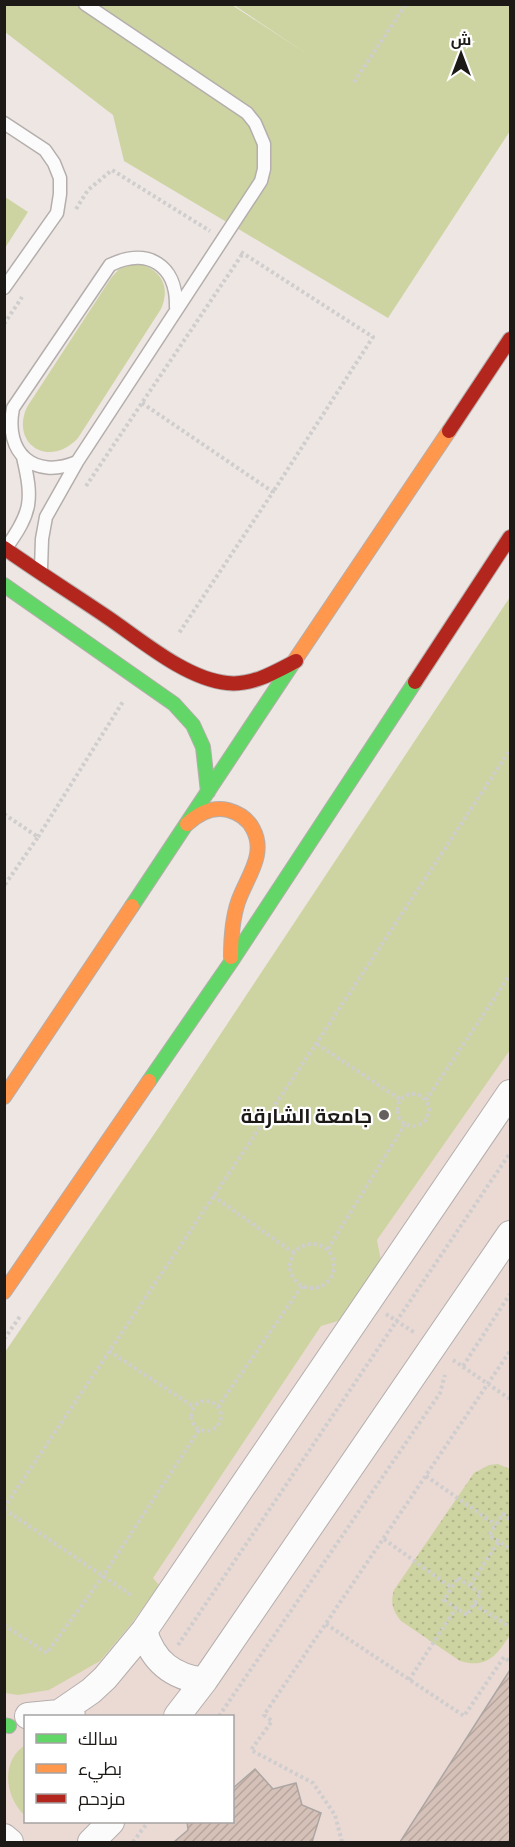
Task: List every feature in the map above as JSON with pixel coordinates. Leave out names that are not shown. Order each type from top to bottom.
[{"type":"street","points":[[4,1097],[510,339]]},
{"type":"street","points":[[4,1292],[231,962],[510,537]]},
{"type":"street","points":[[5,549],[31,586],[105,636],[193,725],[203,747],[208,792]]},
{"type":"street","points":[[4,585],[31,586],[105,636],[219,682],[245,683],[265,678],[297,660]]},
{"type":"street","points":[[187,824],[205,810],[228,809],[248,820],[258,839],[257,859],[245,885],[234,921],[231,962]]},
{"type":"street","points":[[66,1715],[105,1678],[144,1631],[510,1093]]},
{"type":"street","points":[[178,1715],[204,1682],[510,1234]]},
{"type":"street","points":[[144,1631],[147,1644],[164,1666],[176,1675],[204,1682]]},
{"type":"street","points":[[91,1842],[109,1823]]},
{"type":"street","points":[[4,1837],[10,1842]]},
{"type":"lane","points":[[31,586],[42,563],[43,530],[46,517],[77,462],[177,307],[255,192],[264,169],[264,144],[255,123],[238,106],[85,4]]},
{"type":"lane","points":[[4,123],[45,150],[60,178],[57,213],[4,288]]},
{"type":"lane","points":[[77,462],[63,468],[49,468],[35,465],[23,457],[13,442],[9,425],[13,408],[110,265],[123,259],[137,257],[151,260],[164,268],[172,279],[177,293],[177,307]]},
{"type":"lane","points":[[5,549],[22,525],[27,513],[28,485],[23,457]]},
{"type":"path","points":[[354,82],[406,4]]},
{"type":"path","points":[[112,170],[373,337],[174,641]]},
{"type":"path","points":[[82,492],[243,253]]},
{"type":"path","points":[[141,403],[273,492]]},
{"type":"path","points":[[4,886],[38,837],[129,692]]},
{"type":"path","points":[[131,1595],[4,1508],[316,1044],[510,750]]},
{"type":"path","points":[[4,814],[38,837]]},
{"type":"path","points":[[426,1100],[510,975]]},
{"type":"path","points":[[316,1044],[401,1100]]},
{"type":"path","points":[[409,1094],[418,1095],[426,1100],[429,1114],[426,1121],[411,1126],[400,1119],[397,1113],[398,1106],[401,1100],[409,1094]]},
{"type":"path","points":[[328,1249],[405,1124]]},
{"type":"path","points":[[164,1666],[510,1153]]},
{"type":"path","points":[[213,1196],[294,1253]]},
{"type":"path","points":[[310,1244],[328,1249],[335,1263],[331,1279],[318,1288],[302,1286],[292,1275],[290,1268],[294,1253],[303,1245],[310,1244]]},
{"type":"path","points":[[218,1407],[302,1286]]},
{"type":"path","points":[[463,1366],[510,1294]]},
{"type":"path","points":[[109,1351],[194,1407]]},
{"type":"path","points":[[342,1842],[334,1815],[313,1783],[251,1750],[272,1721],[264,1714],[510,1351]]},
{"type":"path","points":[[220,1715],[440,1393],[449,1357]]},
{"type":"path","points":[[206,1401],[213,1402],[218,1407],[221,1416],[218,1426],[209,1431],[198,1430],[192,1424],[190,1415],[194,1407],[206,1401]]},
{"type":"path","points":[[4,1625],[47,1653],[103,1576],[198,1430]]},
{"type":"path","points":[[426,1476],[496,1524]]},
{"type":"path","points":[[510,1519],[503,1514],[489,1534],[510,1548]]},
{"type":"path","points":[[384,1539],[452,1588]]},
{"type":"path","points":[[470,1585],[499,1541]]},
{"type":"path","points":[[458,1578],[482,1593],[467,1615],[444,1599],[452,1588],[458,1578]]},
{"type":"path","points":[[474,1604],[510,1627]]},
{"type":"path","points":[[409,1680],[456,1608]]},
{"type":"path","points":[[326,1624],[464,1716],[504,1657],[510,1662]]},
{"type":"path","points":[[134,1842],[147,1823]]},
{"type":"shaded area","name":"جامعة الشارقة","points":[[510,736],[510,1842],[5,1842],[5,1494]]},
{"type":"green space","points":[[4,5],[232,5],[304,52],[234,5],[510,5],[510,131],[388,318],[124,161],[113,115],[5,32]]},
{"type":"green space","points":[[5,197],[28,212],[5,248]]},
{"type":"green space","points":[[138,263],[153,270],[162,280],[165,293],[161,309],[78,438],[67,447],[55,451],[45,452],[35,448],[28,441],[24,432],[23,420],[27,407],[111,278],[119,269]]},
{"type":"green space","points":[[510,597],[510,1050],[377,1240],[381,1261],[338,1321],[321,1326],[153,1578],[159,1585],[132,1623],[100,1661],[49,1690],[18,1695],[5,1693],[5,1352],[159,1127]]},
{"type":"green space","points":[[498,1464],[510,1469],[510,1635],[496,1654],[484,1662],[469,1663],[460,1661],[401,1621],[393,1607],[392,1599],[394,1590],[474,1473],[489,1465]]},
{"type":"green space","points":[[24,1746],[24,1815],[13,1799],[8,1780],[9,1770],[17,1752]]},
{"type":"building","points":[[510,1670],[510,1842],[400,1842]]},
{"type":"building","points":[[255,1769],[273,1789],[296,1783],[302,1805],[321,1813],[312,1842],[174,1842],[188,1830],[187,1823],[234,1823],[234,1787]]},
{"type":"traffic: fast","points":[[4,585],[174,704],[193,725],[203,747],[208,792]]},
{"type":"traffic: fast","points":[[132,906],[293,663]]},
{"type":"traffic: fast","points":[[149,1081],[231,962],[415,682]]},
{"type":"traffic: fast","points":[[4,1725],[9,1726]]},
{"type":"traffic: slow","points":[[293,663],[449,431]]},
{"type":"traffic: slow","points":[[187,824],[206,811],[228,810],[246,819],[257,839],[257,857],[234,916],[231,957]]},
{"type":"traffic: slow","points":[[4,1097],[132,906]]},
{"type":"traffic: slow","points":[[4,1292],[149,1081]]},
{"type":"traffic: jam","points":[[449,431],[510,339]]},
{"type":"traffic: jam","points":[[415,682],[510,537]]},
{"type":"traffic: jam","points":[[4,548],[164,657],[211,680],[227,683],[254,680],[296,661]]},
{"type":"place","name":"جامعة الشارقة","points":[[384,1115]]}]
